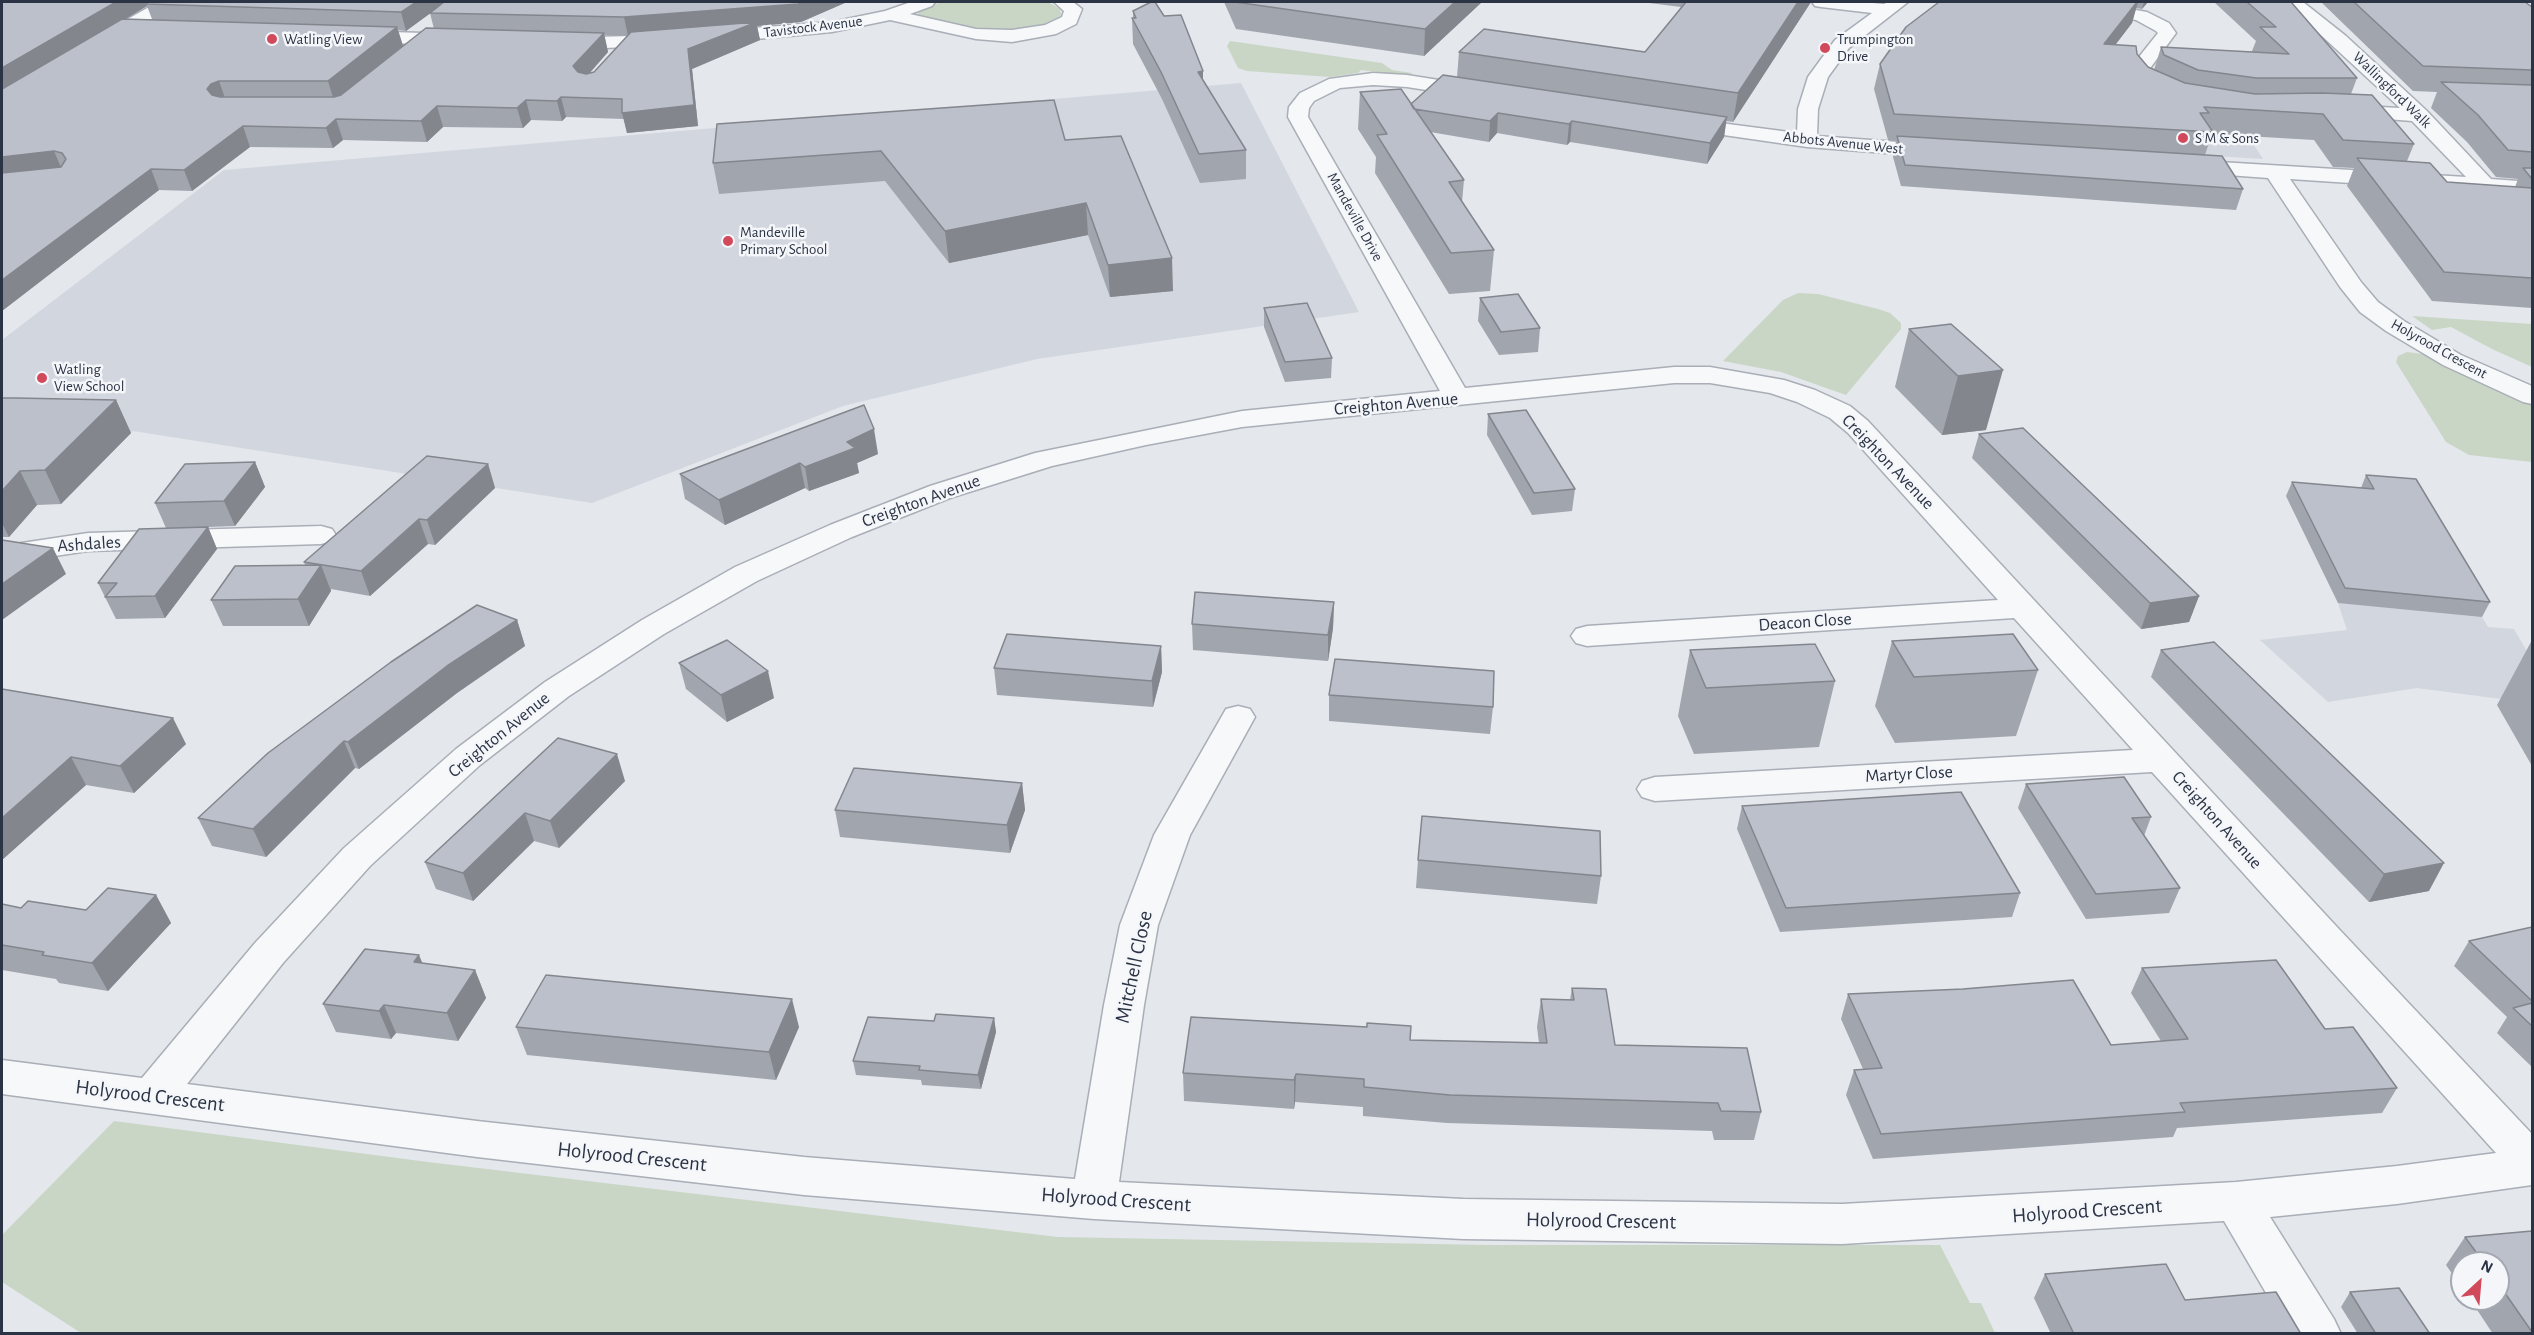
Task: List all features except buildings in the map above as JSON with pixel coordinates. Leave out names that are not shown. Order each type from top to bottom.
[{"type":"street","points":[[87,51],[170,2]]},
{"type":"street","name":"Tavistock Avenue","points":[[546,43],[627,44],[832,27],[890,15],[926,2]]},
{"type":"street","name":"Tavistock Avenue","points":[[890,15],[976,34],[1012,36],[1050,30],[1070,20],[1073,9],[1062,2]]},
{"type":"street","points":[[1821,2],[1893,6]]},
{"type":"street","name":"Wallingford Walk","points":[[2294,2],[2403,99],[2423,108],[2485,185]]},
{"type":"street","points":[[1807,141],[1808,109],[1818,78],[1842,44],[1893,6]]},
{"type":"street","points":[[2086,7],[2141,16],[2163,27],[2167,33],[2141,67],[2141,77],[2148,86],[2184,102]]},
{"type":"street","points":[[401,60],[435,20]]},
{"type":"street","points":[[124,29],[158,30]]},
{"type":"street","points":[[341,37],[475,41]]},
{"type":"street","points":[[612,61],[627,44]]},
{"type":"street","name":"Mandeville Drive","points":[[1458,398],[1298,117],[1299,107],[1307,97],[1336,82],[1373,79],[1407,81],[1497,95]]},
{"type":"street","points":[[2325,111],[2423,108]]},
{"type":"street","name":"Abbots Avenue West","points":[[1668,121],[1807,141],[1953,152]]},
{"type":"street","points":[[2167,165],[2532,188]]},
{"type":"street","name":"Holyrood Crescent","points":[[2274,171],[2352,287],[2369,307],[2395,326],[2452,360],[2532,396]]},
{"type":"street","name":"Creighton Avenue","points":[[152,1096],[269,952],[357,857],[468,757],[556,689],[653,627],[747,574],[841,531],[940,492],[1045,459],[1242,419],[1674,375],[1710,375],[1775,386],[1806,396],[1840,412],[1858,427],[2532,1165]]},
{"type":"street","name":"Ashdales","points":[[2,555],[88,542],[321,535]]},
{"type":"street","name":"Deacon Close","points":[[1587,636],[2024,608]]},
{"type":"street","name":"Mitchell Close","points":[[1094,1200],[1124,1005],[1139,925],[1172,835],[1238,717]]},
{"type":"street","name":"Martyr Close","points":[[1655,789],[2163,760]]},
{"type":"street","name":"Holyrood Crescent","points":[[2,1077],[477,1139],[769,1172],[1094,1200],[1463,1218],[1842,1224],[2236,1201],[2397,1185],[2532,1165]]},
{"type":"street","points":[[2236,1201],[2317,1334]]},
{"type":"shaded area","name":"Mandeville Primary School","points":[[1241,83],[1359,312],[1037,359],[843,406],[592,503],[133,431],[2,480],[2,340],[224,170]]},
{"type":"shaded area","points":[[2196,133],[2248,136],[2263,159],[2016,144]]},
{"type":"shaded area","points":[[2286,496],[2418,507],[2488,627],[2514,629],[2532,660],[2532,703],[2417,688],[2328,702],[2260,640],[2347,630],[2338,603]]},
{"type":"green space","points":[[941,2],[1048,2],[1060,9],[1061,14],[1059,20],[1042,28],[989,32],[919,18],[917,15],[920,10]]},
{"type":"green space","points":[[1230,41],[1382,63],[1392,70],[1412,73],[1409,76],[1361,70],[1358,73],[1330,77],[1247,71],[1238,68],[1227,46]]},
{"type":"green space","points":[[1798,293],[1818,294],[1878,309],[1890,313],[1901,323],[1901,329],[1846,395],[1781,372],[1723,361],[1783,300]]},
{"type":"green space","points":[[2412,316],[2532,324],[2532,367],[2451,327],[2432,330]]},
{"type":"green space","points":[[2407,352],[2423,354],[2492,387],[2532,403],[2532,462],[2469,455],[2446,442],[2396,362],[2398,356]]},
{"type":"green space","points":[[114,1121],[428,1162],[1058,1237],[1488,1245],[1940,1245],[1970,1303],[1981,1303],[1995,1333],[81,1333],[2,1282],[2,1235]]},
{"type":"place","name":"Watling View","points":[[272,39]]},
{"type":"place","name":"Trumpington Drive","points":[[1825,48]]},
{"type":"place","name":"S M & Sons","points":[[2183,138]]},
{"type":"place","name":"Mandeville Primary School","points":[[728,241]]},
{"type":"place","name":"Watling View School","points":[[42,378]]}]
